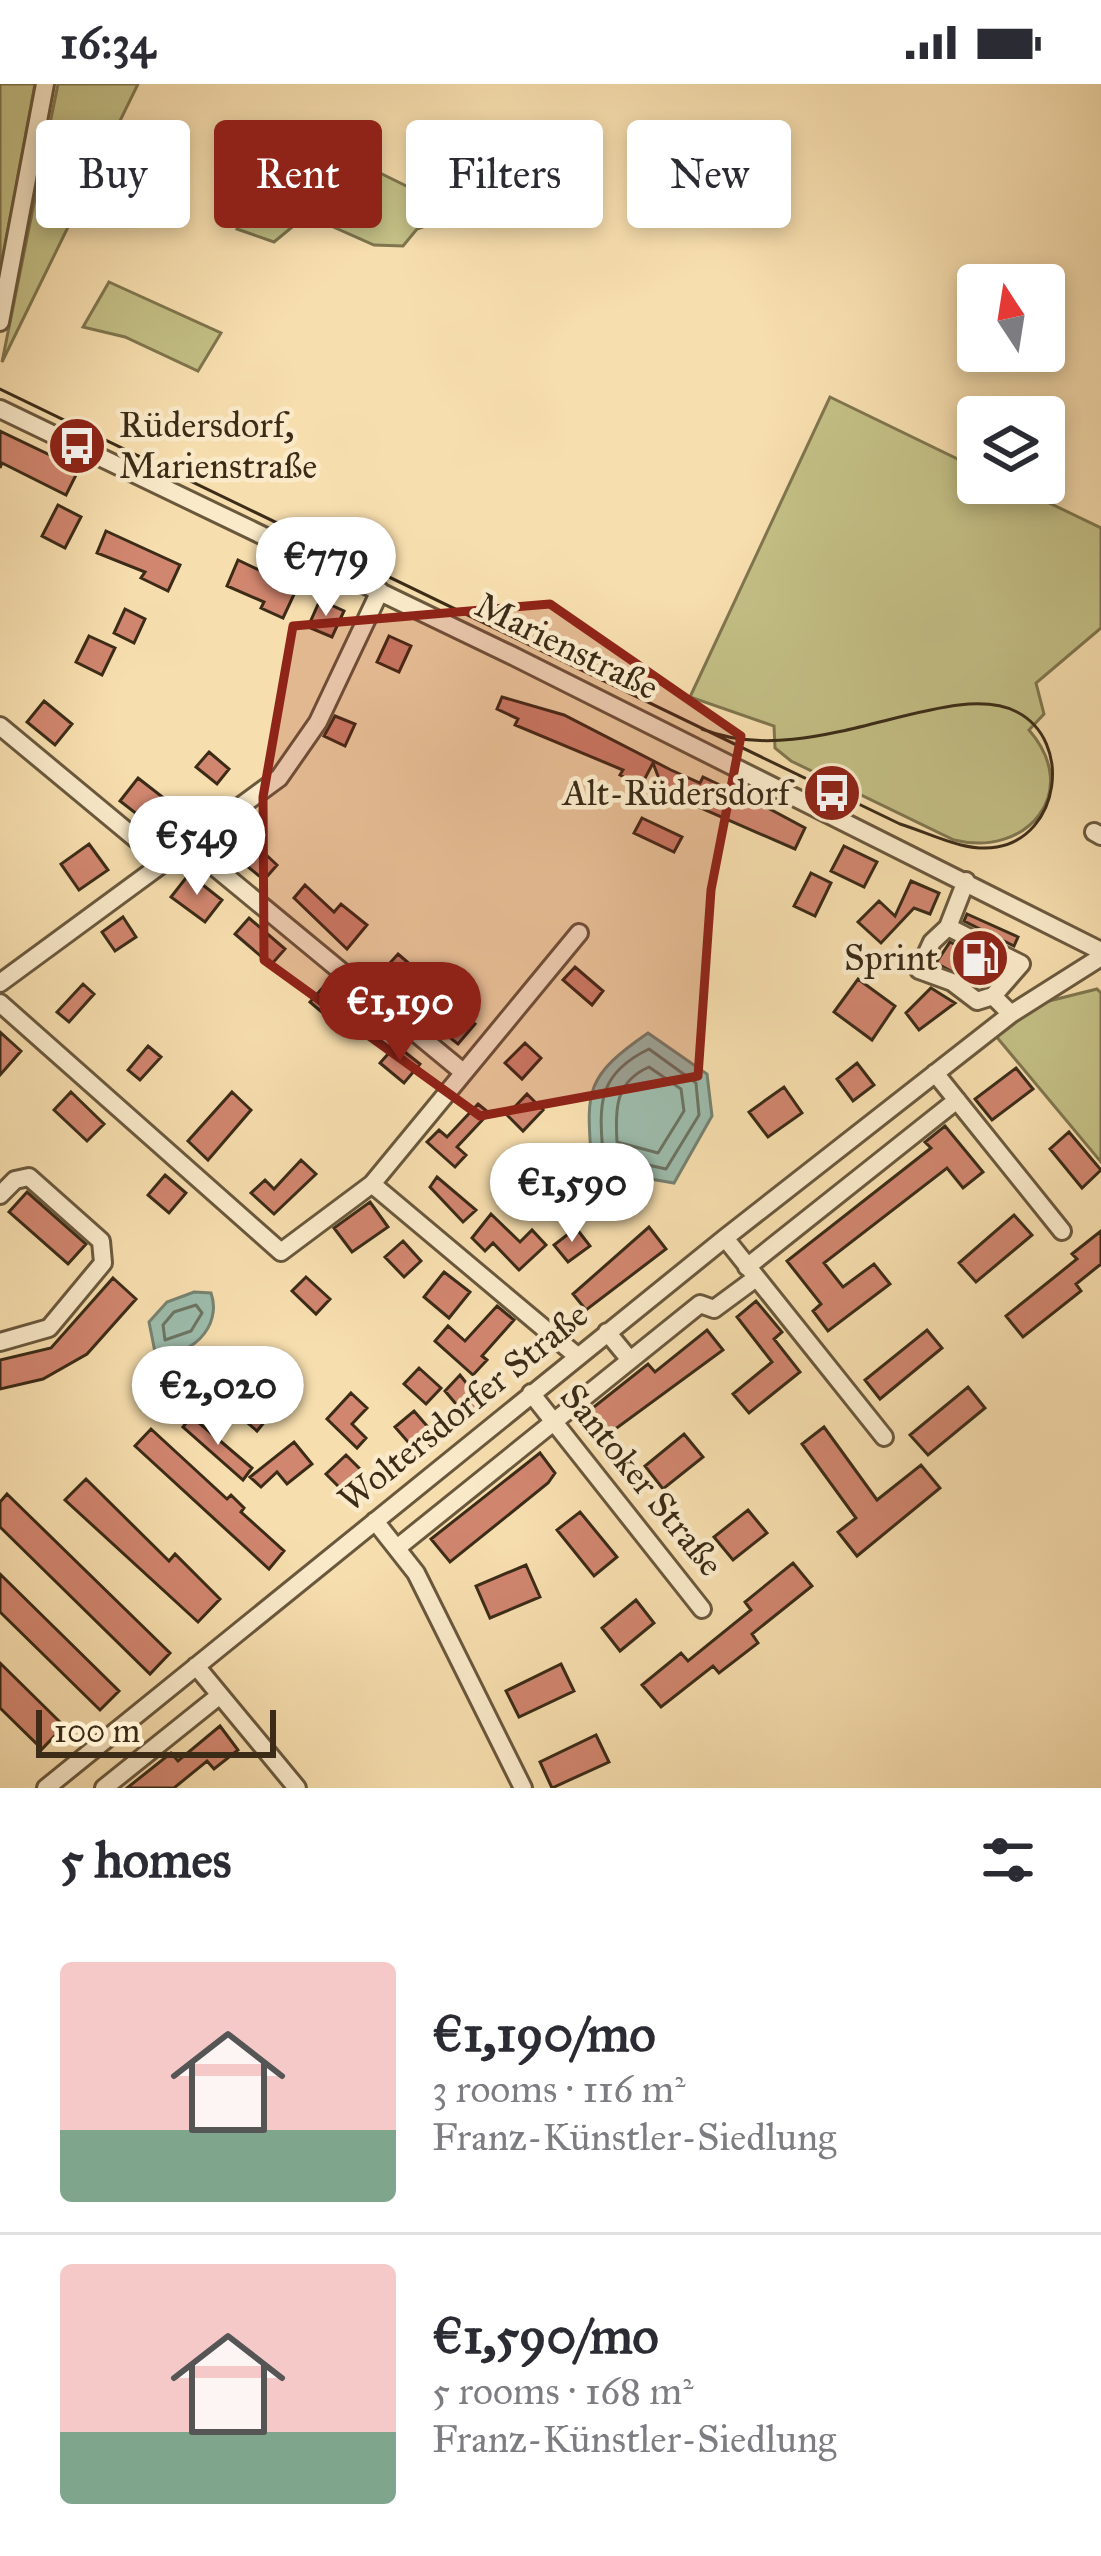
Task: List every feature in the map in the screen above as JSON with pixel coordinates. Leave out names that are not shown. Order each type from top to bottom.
[{"type":"street","points":[[0,322],[45,84]]},
{"type":"street","name":"Marienstraße","points":[[0,409],[966,881],[1101,954]]},
{"type":"street","points":[[0,983],[279,778],[318,722],[380,591]]},
{"type":"street","points":[[0,726],[147,848],[158,863]]},
{"type":"street","points":[[187,844],[463,1072]]},
{"type":"street","points":[[948,927],[1021,964],[993,996],[977,1001],[952,982],[919,970],[932,942],[948,927],[966,881]]},
{"type":"street","points":[[0,1003],[281,1252],[372,1184],[580,933]]},
{"type":"street","name":"Woltersdorfer Straße","points":[[46,1788],[724,1238],[1011,1014],[1101,954]]},
{"type":"street","points":[[993,996],[1011,1014]]},
{"type":"street","points":[[934,1073],[1061,1232]]},
{"type":"street","points":[[397,1548],[700,1304],[714,1309],[751,1272],[956,1100]]},
{"type":"street","points":[[0,1196],[15,1180],[29,1178],[101,1241],[105,1253],[49,1328],[0,1342]]},
{"type":"street","points":[[372,1184],[577,1356]]},
{"type":"street","points":[[724,1238],[884,1437]]},
{"type":"street","points":[[607,1332],[630,1360]]},
{"type":"street","name":"Santoker Straße","points":[[531,1393],[702,1609]]},
{"type":"street","points":[[375,1521],[416,1573],[523,1788]]},
{"type":"street","points":[[196,1666],[297,1788]]},
{"type":"street","points":[[104,1788],[220,1695]]},
{"type":"highlighted area","points":[[550,604],[741,736],[711,890],[698,1076],[480,1116],[264,960],[263,797],[293,626]]},
{"type":"shaded area","points":[[0,84],[35,84],[0,272]]},
{"type":"shaded area","points":[[58,84],[138,84],[120,120],[51,120]]},
{"type":"shaded area","points":[[382,174],[406,186],[406,228],[420,228],[403,246],[374,245],[336,228],[382,228]]},
{"type":"shaded area","points":[[36,193],[36,228],[68,228],[2,362]]},
{"type":"shaded area","points":[[237,228],[291,228],[274,242]]},
{"type":"shaded area","points":[[109,282],[221,333],[198,371],[125,337],[83,327]]},
{"type":"shaded area","points":[[830,397],[957,459],[957,504],[1051,504],[1101,528],[1101,628],[1036,683],[1044,714],[1029,730],[1044,753],[1050,776],[1048,797],[1039,815],[1004,839],[954,840],[791,761],[775,748],[774,726],[690,697]]},
{"type":"shaded area","points":[[1097,989],[1101,993],[1101,1162],[995,1035],[1037,1004]]},
{"type":"water","points":[[648,1033],[707,1074],[712,1116],[674,1183],[592,1169],[593,1090],[610,1063]]},
{"type":"water","points":[[194,1292],[211,1293],[208,1329],[180,1351],[155,1352],[149,1322],[167,1302]]},
{"type":"building","points":[[0,431],[79,469],[66,495],[2,463],[0,468]]},
{"type":"building","points":[[58,505],[81,517],[65,548],[42,536]]},
{"type":"building","points":[[106,531],[180,565],[168,591],[141,578],[145,572],[97,553]]},
{"type":"building","points":[[238,560],[297,588],[283,618],[261,608],[264,602],[227,586]]},
{"type":"building","points":[[320,600],[344,611],[332,637],[308,627]]},
{"type":"building","points":[[125,609],[145,619],[134,643],[114,633]]},
{"type":"building","points":[[89,636],[115,648],[102,675],[76,662]]},
{"type":"building","points":[[389,636],[411,646],[399,672],[377,662]]},
{"type":"building","points":[[502,697],[564,715],[671,770],[700,783],[703,777],[805,828],[795,849],[664,792],[653,763],[641,786],[620,775],[623,770],[515,725],[518,719],[497,709]]},
{"type":"building","points":[[44,701],[72,724],[55,745],[27,722]]},
{"type":"building","points":[[335,716],[355,724],[345,746],[324,736]]},
{"type":"building","points":[[209,752],[229,769],[217,784],[196,767]]},
{"type":"building","points":[[138,778],[165,799],[147,822],[120,801]]},
{"type":"building","points":[[642,818],[682,837],[674,852],[634,833]]},
{"type":"building","points":[[89,844],[108,870],[79,890],[61,864]]},
{"type":"building","points":[[844,846],[877,862],[864,887],[831,871]]},
{"type":"building","points":[[261,850],[277,865],[264,880],[247,866]]},
{"type":"building","points":[[811,873],[831,883],[815,916],[794,906]]},
{"type":"building","points":[[189,874],[222,900],[205,922],[171,897]]},
{"type":"building","points":[[911,881],[939,893],[930,914],[914,908],[881,943],[858,922],[879,901],[895,916]]},
{"type":"building","points":[[305,885],[334,912],[341,904],[367,925],[347,949],[294,898]]},
{"type":"building","points":[[967,914],[1018,937],[1014,946],[964,921]]},
{"type":"building","points":[[123,917],[136,937],[115,951],[102,932]]},
{"type":"building","points":[[249,918],[285,949],[271,965],[235,934]]},
{"type":"building","points":[[950,942],[1001,968],[997,972],[987,967],[979,986],[936,963]]},
{"type":"building","points":[[398,954],[419,972],[402,993],[380,974]]},
{"type":"building","points":[[575,967],[603,991],[592,1005],[563,980]]},
{"type":"building","points":[[858,979],[895,1006],[872,1040],[834,1012]]},
{"type":"building","points":[[83,984],[94,994],[69,1022],[57,1012]]},
{"type":"building","points":[[326,984],[353,1006],[337,1025],[310,1002]]},
{"type":"building","points":[[931,988],[955,1003],[919,1030],[906,1013]]},
{"type":"building","points":[[451,1005],[475,1024],[458,1044],[435,1026]]},
{"type":"building","points":[[0,1032],[21,1051],[0,1075]]},
{"type":"building","points":[[525,1043],[541,1058],[522,1079],[505,1063]]},
{"type":"building","points":[[396,1045],[420,1064],[404,1083],[380,1063]]},
{"type":"building","points":[[148,1046],[161,1057],[140,1080],[128,1070]]},
{"type":"building","points":[[857,1063],[874,1085],[853,1101],[837,1079]]},
{"type":"building","points":[[1016,1068],[1033,1089],[992,1120],[975,1099]]},
{"type":"building","points":[[784,1087],[802,1113],[768,1137],[749,1112]]},
{"type":"building","points":[[71,1092],[104,1124],[87,1141],[54,1110]]},
{"type":"building","points":[[232,1092],[251,1110],[208,1160],[188,1141]]},
{"type":"building","points":[[527,1094],[543,1110],[523,1131],[507,1115]]},
{"type":"building","points":[[478,1104],[489,1113],[457,1147],[466,1155],[455,1167],[427,1142],[439,1130],[447,1137]]},
{"type":"building","points":[[945,1126],[983,1172],[963,1188],[947,1168],[824,1263],[843,1287],[874,1264],[890,1284],[828,1331],[813,1311],[821,1304],[787,1261],[931,1148],[925,1142]]},
{"type":"building","points":[[1069,1132],[1101,1170],[1082,1188],[1050,1149]]},
{"type":"building","points":[[301,1160],[316,1174],[274,1214],[251,1193],[265,1180],[274,1189]]},
{"type":"building","points":[[165,1175],[186,1193],[169,1213],[148,1195]]},
{"type":"building","points":[[437,1177],[476,1210],[463,1222],[430,1187]]},
{"type":"building","points":[[27,1192],[86,1244],[68,1264],[9,1212]]},
{"type":"building","points":[[370,1202],[388,1227],[352,1252],[334,1228]]},
{"type":"building","points":[[491,1214],[520,1242],[532,1230],[546,1245],[519,1270],[493,1243],[485,1251],[472,1238]]},
{"type":"building","points":[[1014,1215],[1032,1235],[976,1282],[959,1263]]},
{"type":"building","points":[[649,1227],[666,1249],[586,1310],[573,1294]]},
{"type":"building","points":[[576,1228],[590,1246],[568,1262],[554,1245]]},
{"type":"building","points":[[1101,1231],[1101,1264],[1076,1284],[1081,1291],[1023,1337],[1006,1316],[1077,1259],[1072,1254]]},
{"type":"building","points":[[403,1241],[421,1261],[404,1277],[385,1257]]},
{"type":"building","points":[[444,1272],[470,1292],[449,1318],[424,1297]]},
{"type":"building","points":[[306,1277],[330,1299],[316,1314],[292,1291]]},
{"type":"building","points":[[113,1278],[136,1299],[87,1354],[43,1379],[0,1389],[0,1360],[51,1348]]},
{"type":"building","points":[[756,1301],[782,1332],[774,1339],[800,1372],[749,1413],[733,1394],[772,1362],[737,1317]]},
{"type":"building","points":[[497,1306],[514,1320],[482,1356],[487,1360],[473,1375],[435,1341],[448,1326],[465,1341]]},
{"type":"building","points":[[707,1330],[723,1350],[599,1441],[580,1418],[648,1364],[655,1372]]},
{"type":"building","points":[[927,1330],[942,1348],[880,1399],[865,1380]]},
{"type":"building","points":[[419,1368],[441,1388],[426,1404],[404,1384]]},
{"type":"building","points":[[460,1375],[482,1403],[466,1416],[445,1391]]},
{"type":"building","points":[[258,1386],[279,1404],[257,1431],[235,1412]]},
{"type":"building","points":[[968,1387],[985,1408],[928,1455],[910,1435]]},
{"type":"building","points":[[351,1393],[367,1408],[352,1424],[366,1438],[357,1448],[327,1419]]},
{"type":"building","points":[[414,1411],[434,1434],[415,1450],[395,1427]]},
{"type":"building","points":[[191,1416],[252,1468],[243,1480],[183,1427]]},
{"type":"building","points":[[824,1427],[877,1500],[921,1465],[940,1488],[857,1556],[838,1532],[856,1518],[802,1444]]},
{"type":"building","points":[[151,1429],[227,1499],[231,1495],[244,1508],[241,1512],[284,1551],[269,1569],[135,1446]]},
{"type":"building","points":[[684,1434],[703,1457],[663,1489],[645,1466]]},
{"type":"building","points":[[294,1442],[312,1464],[287,1484],[277,1472],[261,1487],[250,1477]]},
{"type":"building","points":[[540,1453],[555,1473],[548,1483],[450,1562],[431,1539]]},
{"type":"building","points":[[346,1455],[364,1473],[344,1492],[326,1474]]},
{"type":"building","points":[[86,1479],[169,1561],[175,1554],[220,1599],[198,1622],[65,1500]]},
{"type":"building","points":[[7,1494],[170,1653],[150,1674],[0,1527],[0,1502]]},
{"type":"building","points":[[748,1510],[767,1533],[733,1560],[714,1537]]},
{"type":"building","points":[[580,1512],[617,1557],[594,1576],[557,1530]]},
{"type":"building","points":[[793,1563],[812,1586],[752,1634],[758,1643],[719,1673],[713,1666],[661,1707],[642,1685],[681,1653],[688,1661],[751,1610],[745,1602]]},
{"type":"building","points":[[526,1565],[540,1597],[490,1618],[476,1586]]},
{"type":"building","points":[[0,1574],[119,1691],[100,1710],[0,1612]]},
{"type":"building","points":[[636,1600],[654,1623],[620,1651],[602,1628]]},
{"type":"building","points":[[0,1663],[64,1726],[42,1749],[0,1708]]},
{"type":"building","points":[[561,1664],[574,1691],[519,1717],[506,1691]]},
{"type":"building","points":[[220,1726],[238,1750],[214,1769],[207,1761],[174,1788],[127,1788],[171,1753],[178,1761]]},
{"type":"building","points":[[596,1735],[609,1762],[552,1788],[540,1762]]},
{"type":"tram line","points":[[0,389],[900,824],[960,845],[997,847],[1035,825],[1052,786],[1052,765],[1035,726],[1017,712],[988,704],[954,706],[787,740],[743,739],[702,729]]},
{"type":"place","name":"Rüdersdorf, Marienstraße","points":[[77,446]]},
{"type":"place","name":"Alt-Rüdersdorf","points":[[832,793]]},
{"type":"place","name":"Sprint","points":[[980,958]]}]
